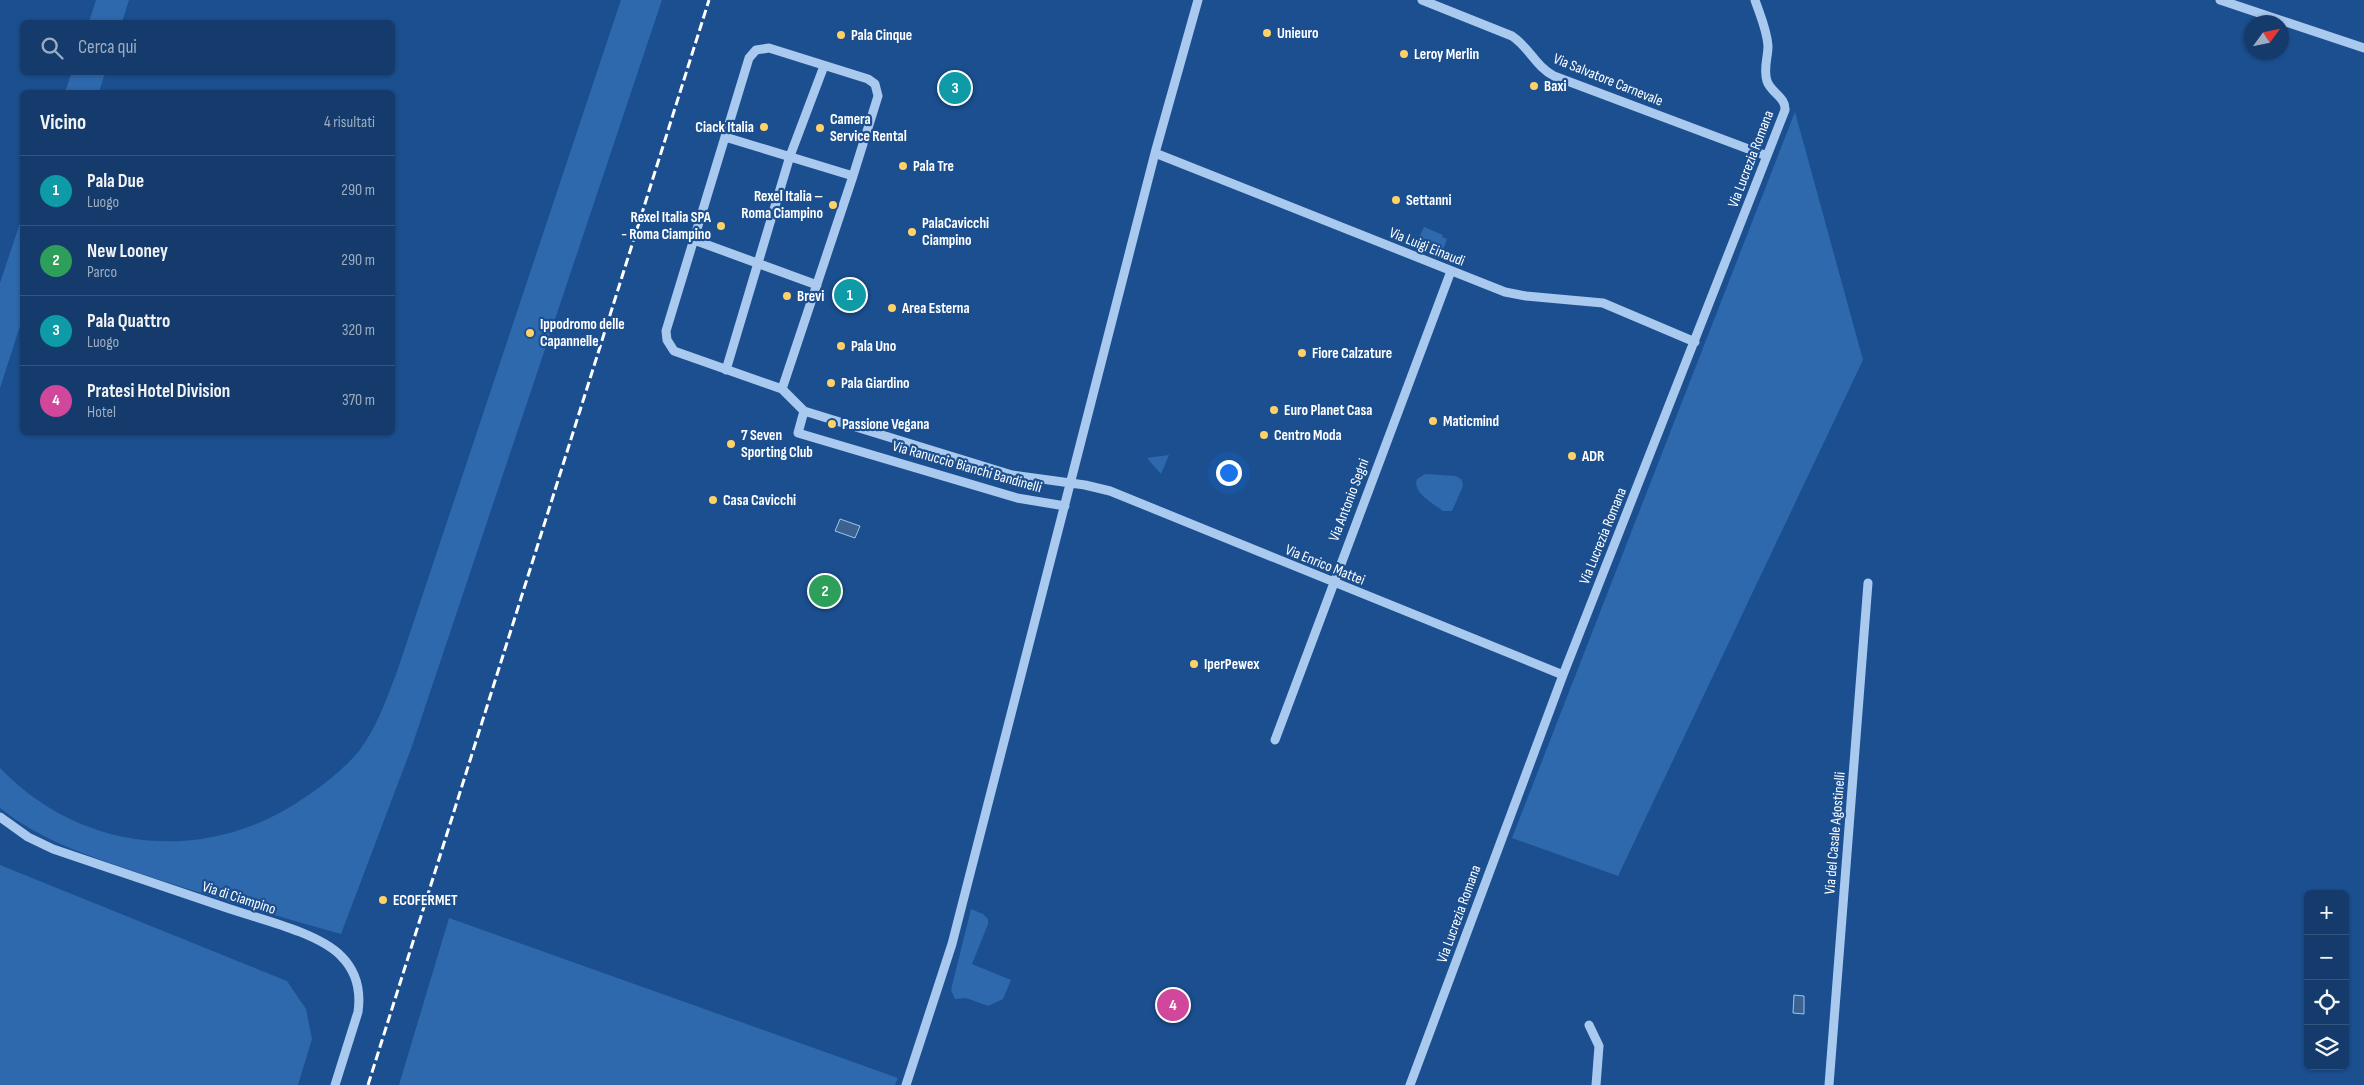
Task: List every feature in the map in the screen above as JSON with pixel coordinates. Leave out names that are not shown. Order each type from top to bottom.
[{"type":"street","points":[[906,1085],[952,944],[1065,506],[1074,483],[1155,153],[1198,0]]},
{"type":"street","name":"Via Salvatore Carnevale","points":[[1422,0],[1512,36],[1520,42],[1541,68],[1554,76],[1768,156]]},
{"type":"street","name":"Via Lucrezia Romana","points":[[1410,1085],[1563,675],[1786,108],[1784,101],[1774,92],[1767,81],[1768,43],[1755,0]]},
{"type":"street","points":[[2220,0],[2364,48]]},
{"type":"street","name":"Via Ranuccio Bianchi Bandinelli","points":[[782,389],[853,176],[878,90],[871,80],[766,48],[756,50],[749,58],[667,328],[667,340],[677,353],[782,389],[804,412],[1012,475],[1074,483]]},
{"type":"street","points":[[726,370],[790,156],[824,66]]},
{"type":"street","points":[[725,137],[853,176]]},
{"type":"street","name":"Via Luigi Einaudi","points":[[1155,153],[1515,295],[1594,302],[1611,306],[1695,342]]},
{"type":"street","points":[[694,240],[817,285]]},
{"type":"street","name":"Via Antonio Segni","points":[[1275,740],[1332,583],[1451,271]]},
{"type":"street","name":"Via Ranuccio Bianchi Bandinelli","points":[[804,412],[798,433],[1016,498],[1065,506]]},
{"type":"street","name":"Via Enrico Mattei","points":[[1074,483],[1115,493],[1332,583],[1563,675]]},
{"type":"street","name":"Via del Casale Agostinelli","points":[[1829,1085],[1868,583]]},
{"type":"street","name":"Via di Ciampino","points":[[0,817],[28,837],[53,849],[302,934],[320,941],[336,951],[354,973],[359,1001],[358,1012],[335,1085]]},
{"type":"street","points":[[1590,1025],[1599,1046],[1596,1085]]},
{"type":"shaded area","points":[[96,0],[129,0],[123,20],[90,20]]},
{"type":"shaded area","name":"Ippodromo delle Capannelle","points":[[621,0],[662,0],[411,749],[341,934],[196,891],[90,856],[34,831],[0,808],[0,768],[33,797],[70,819],[108,833],[148,840],[189,840],[230,833],[269,818],[321,786],[341,770],[359,751],[377,721],[399,666]]},
{"type":"shaded area","points":[[71,75],[104,75],[100,90],[66,90]]},
{"type":"shaded area","points":[[1795,112],[1863,360],[1618,876],[1512,838]]},
{"type":"shaded area","points":[[20,223],[20,326],[0,388],[0,283]]},
{"type":"shaded area","points":[[1424,227],[1443,235],[1442,237],[1447,239],[1443,250],[1418,240]]},
{"type":"shaded area","points":[[1169,455],[1161,474],[1147,458]]},
{"type":"shaded area","points":[[1425,474],[1456,476],[1462,480],[1463,486],[1452,511],[1443,511],[1420,493],[1416,484],[1417,479]]},
{"type":"shaded area","points":[[840,519],[860,526],[855,538],[835,531]]},
{"type":"shaded area","points":[[0,865],[287,981],[306,1009],[312,1039],[298,1085],[0,1085]]},
{"type":"shaded area","points":[[971,909],[983,914],[988,919],[988,924],[972,964],[1011,980],[1003,999],[988,1006],[966,998],[955,999],[951,990]]},
{"type":"shaded area","points":[[449,918],[898,1078],[895,1085],[399,1085]]},
{"type":"shaded area","points":[[1794,995],[1804,996],[1804,1014],[1793,1013]]},
{"type":"railway","points":[[368,1085],[709,0]]},
{"type":"place","name":"Unieuro","points":[[1267,33]]},
{"type":"place","name":"Pala Cinque","points":[[841,35]]},
{"type":"place","name":"Leroy Merlin","points":[[1404,54]]},
{"type":"place","name":"Baxi","points":[[1534,86]]},
{"type":"place","name":"Pala Quattro","points":[[955,88]]},
{"type":"place","name":"Ciack Italia","points":[[764,127]]},
{"type":"place","name":"Camera Service Rental","points":[[820,128]]},
{"type":"place","name":"Pala Tre","points":[[903,166]]},
{"type":"place","name":"Settanni","points":[[1396,200]]},
{"type":"place","name":"Rexel Italia – Roma Ciampino","points":[[833,205]]},
{"type":"place","name":"Rexel Italia SPA - Roma Ciampino","points":[[721,226]]},
{"type":"place","name":"PalaCavicchi Ciampino","points":[[912,232]]},
{"type":"place","name":"Pala Due","points":[[850,295]]},
{"type":"place","name":"Brevi","points":[[787,296]]},
{"type":"place","name":"Area Esterna","points":[[892,308]]},
{"type":"place","name":"Ippodromo delle Capannelle","points":[[530,333]]},
{"type":"place","name":"Pala Uno","points":[[841,346]]},
{"type":"place","name":"Fiore Calzature","points":[[1302,353]]},
{"type":"place","name":"Pala Giardino","points":[[831,383]]},
{"type":"place","name":"Euro Planet Casa","points":[[1274,410]]},
{"type":"place","name":"Maticmind","points":[[1433,421]]},
{"type":"place","name":"Passione Vegana","points":[[832,424]]},
{"type":"place","name":"Centro Moda","points":[[1264,435]]},
{"type":"place","name":"7 Seven Sporting Club","points":[[731,444]]},
{"type":"place","name":"ADR","points":[[1572,456]]},
{"type":"place","name":"Casa Cavicchi","points":[[713,500]]},
{"type":"place","name":"New Looney","points":[[825,591]]},
{"type":"place","name":"IperPewex","points":[[1194,664]]},
{"type":"place","name":"ECOFERMET","points":[[383,900]]},
{"type":"place","name":"Pratesi Hotel Division","points":[[1173,1005]]}]
